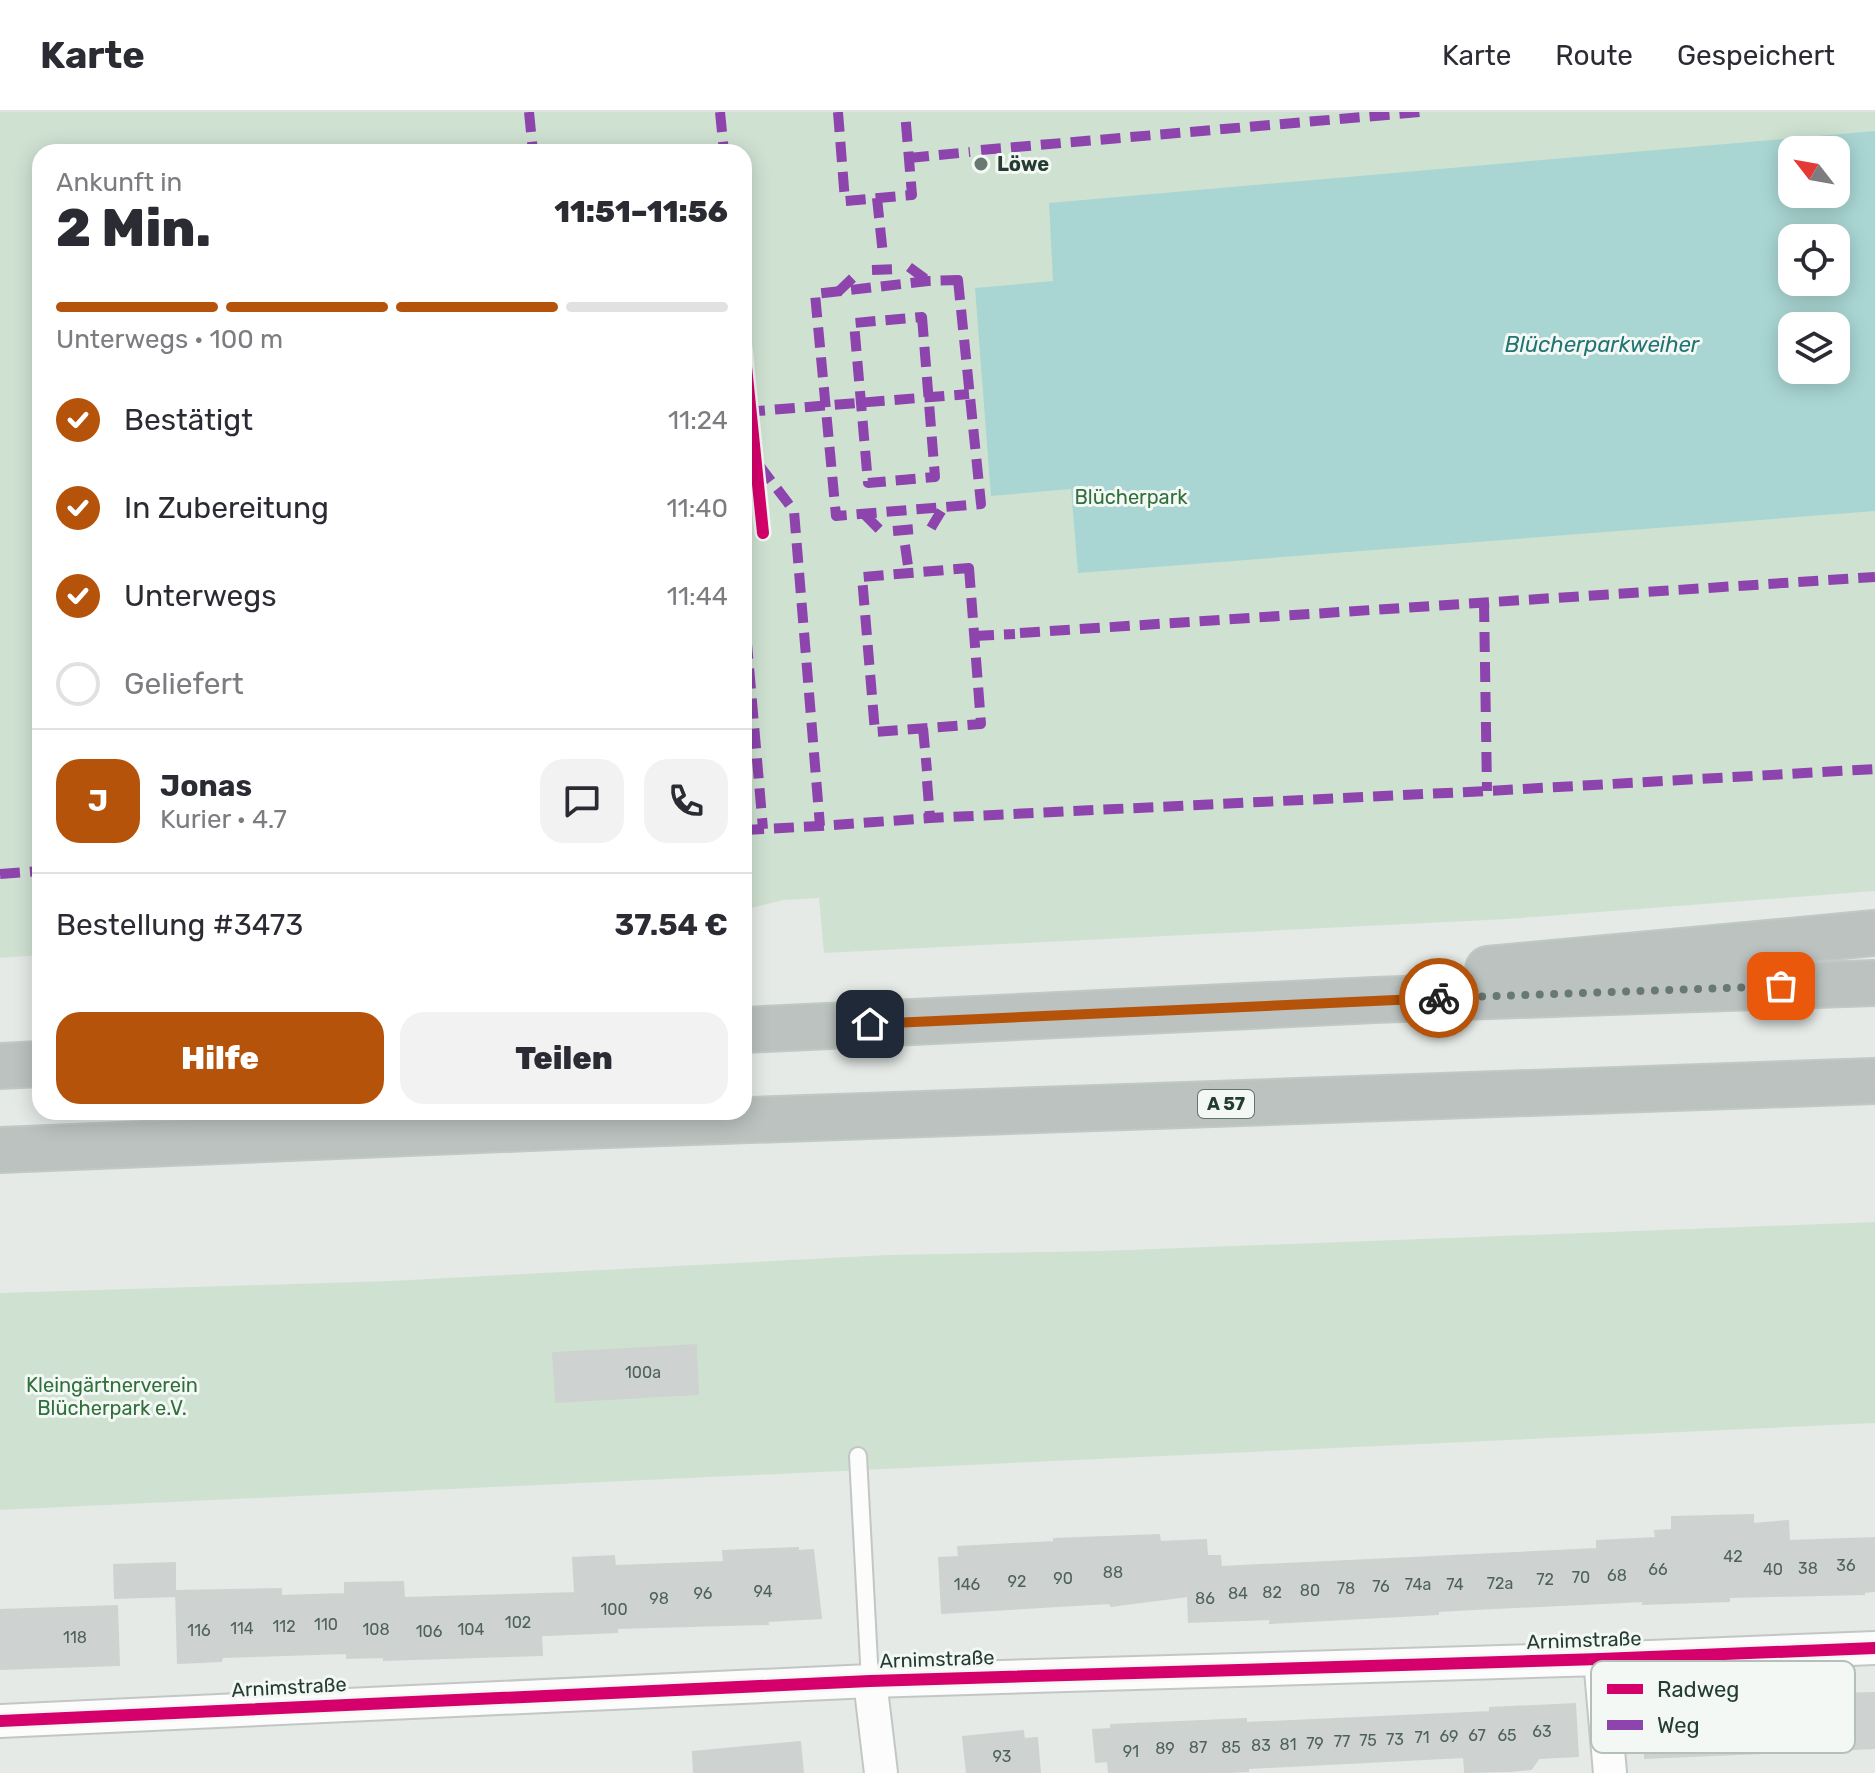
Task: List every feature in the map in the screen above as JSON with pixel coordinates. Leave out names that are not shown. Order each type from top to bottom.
[{"type":"highway","points":[[1374,1000],[1470,971],[1875,933]]},
{"type":"highway","points":[[752,1030],[1374,1000],[1875,983]]},
{"type":"highway","points":[[0,1066],[32,1064]]},
{"type":"highway","name":"A 57","points":[[0,1150],[1875,1081]]},
{"type":"street","name":"Arnimstraße","points":[[0,1721],[870,1681],[1875,1648]]},
{"type":"street","points":[[870,1681],[881,1773]]},
{"type":"street","points":[[1608,1753],[1610,1773]]},
{"type":"lane","points":[[858,1456],[870,1681]]},
{"type":"green space","name":"Blücherpark","points":[[0,112],[1875,112],[1875,891],[1508,919],[824,953],[819,898],[783,900],[752,908],[752,144],[32,144],[32,956],[0,958]]},
{"type":"green space","name":"Kleingärtnerverein Blücherpark e.V.","points":[[1875,1222],[1875,1423],[0,1510],[0,1293],[390,1281],[887,1255],[1101,1251]]},
{"type":"water","name":"Blücherparkweiher","points":[[1875,131],[1875,511],[1078,573],[1071,489],[991,496],[975,288],[1053,281],[1049,203],[1778,139],[1778,208],[1850,208],[1850,136],[1818,136]]},
{"type":"building","points":[[696,1345],[698,1394],[556,1402],[553,1353]]},
{"type":"building","points":[[1753,1515],[1753,1524],[1788,1521],[1789,1541],[1875,1538],[1875,1591],[1864,1594],[1729,1597],[1729,1601],[1643,1604],[1644,1601],[1474,1609],[1438,1611],[1438,1614],[1270,1623],[1271,1619],[1189,1622],[1188,1596],[1111,1606],[1110,1603],[942,1613],[939,1558],[959,1557],[958,1547],[1159,1535],[1160,1542],[1206,1540],[1207,1556],[1220,1556],[1221,1567],[1597,1549],[1597,1541],[1656,1538],[1655,1531],[1672,1530],[1672,1517]]},
{"type":"building","points":[[798,1548],[798,1551],[813,1550],[821,1618],[767,1621],[768,1624],[617,1628],[617,1632],[541,1635],[542,1655],[384,1660],[384,1657],[347,1658],[347,1653],[222,1657],[221,1661],[178,1663],[176,1591],[281,1589],[281,1596],[345,1594],[345,1583],[403,1582],[404,1598],[575,1593],[573,1558],[614,1556],[615,1566],[724,1562],[723,1551]]},
{"type":"building","points":[[175,1563],[175,1596],[115,1598],[114,1565]]},
{"type":"building","points":[[117,1606],[119,1665],[0,1669],[0,1610]]},
{"type":"building","points":[[1855,1693],[1875,1693],[1875,1748],[1855,1749]]},
{"type":"building","points":[[1575,1704],[1578,1756],[1539,1758],[1531,1769],[1510,1771],[1465,1772],[1464,1757],[1248,1768],[1248,1771],[1207,1773],[1109,1773],[1108,1761],[1096,1762],[1093,1730],[1111,1729],[1111,1725],[1246,1719],[1246,1723],[1490,1712],[1490,1708]]},
{"type":"building","points":[[1023,1731],[1024,1739],[1037,1738],[1040,1773],[967,1773],[963,1737]]},
{"type":"building","points":[[800,1742],[803,1773],[694,1773],[693,1752]]},
{"type":"building","points":[[1645,1753],[1760,1753],[1645,1758]]},
{"type":"marked path","points":[[529,112],[532,144]]},
{"type":"marked path","points":[[720,112],[723,144]]},
{"type":"marked path","points":[[838,112],[845,201],[912,195],[905,112]]},
{"type":"marked path","points":[[981,150],[1421,112]]},
{"type":"marked path","points":[[909,158],[970,152]]},
{"type":"marked path","points":[[877,198],[883,255]]},
{"type":"marked path","points":[[909,267],[928,281]]},
{"type":"marked path","points":[[872,270],[896,269]]},
{"type":"marked path","points":[[838,292],[859,272]]},
{"type":"marked path","points":[[958,280],[981,504],[836,516],[815,294],[958,280]]},
{"type":"marked path","points":[[922,317],[935,477],[868,483],[854,323],[922,317]]},
{"type":"marked path","points":[[752,411],[969,394]]},
{"type":"marked path","points":[[759,465],[794,511],[820,826]]},
{"type":"marked path","points":[[931,528],[943,508]]},
{"type":"marked path","points":[[865,515],[881,531]]},
{"type":"marked path","points":[[893,531],[915,529]]},
{"type":"marked path","points":[[905,545],[909,573]]},
{"type":"marked path","points":[[969,568],[981,724],[875,732],[862,577],[969,568]]},
{"type":"marked path","points":[[1020,633],[1875,577]]},
{"type":"marked path","points":[[1484,602],[1487,791]]},
{"type":"marked path","points":[[974,636],[1015,634]]},
{"type":"marked path","points":[[752,702],[763,829]]},
{"type":"marked path","points":[[923,728],[927,771]]},
{"type":"marked path","points":[[752,830],[1875,769]]},
{"type":"marked path","points":[[927,781],[930,818]]},
{"type":"marked path","points":[[0,874],[32,872]]},
{"type":"cycle path","points":[[752,425],[763,533]]},
{"type":"cycle path","points":[[0,1721],[870,1681],[1875,1648]]},
{"type":"way so far","points":[[1439,998],[1781,986]]},
{"type":"place","name":"Löwe","points":[[981,164]]},
{"type":"route","points":[[870,1024],[1439,998]]}]
